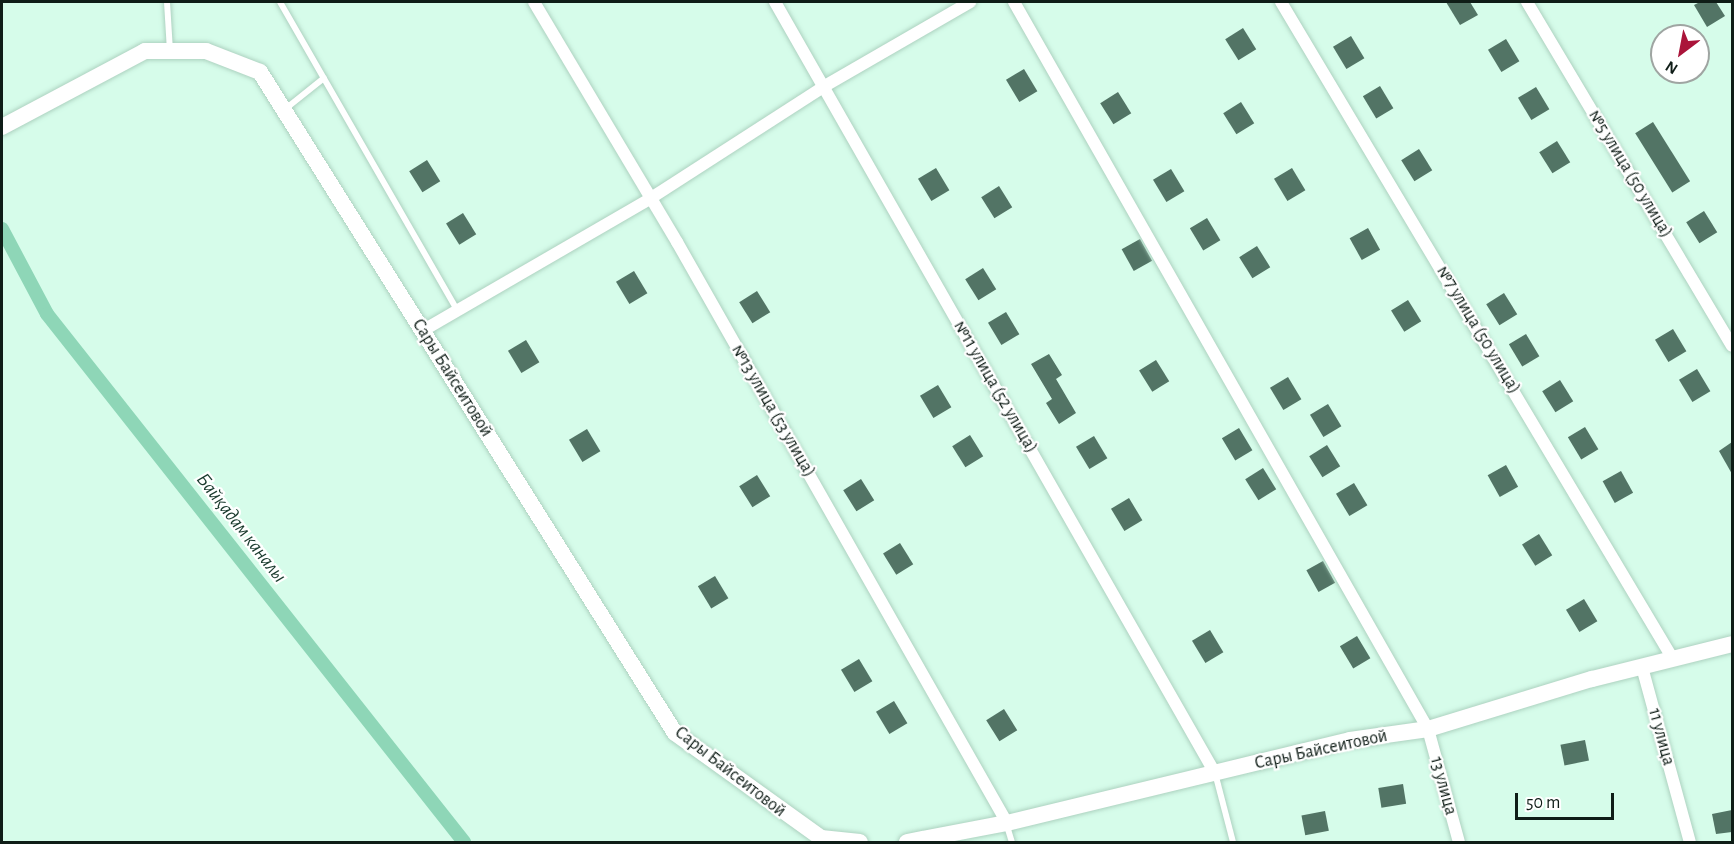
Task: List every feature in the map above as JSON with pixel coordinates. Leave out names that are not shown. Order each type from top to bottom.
[{"type":"street","name":"№13 улица (53 улица)","points":[[534,2],[651,198],[1007,823]]},
{"type":"street","name":"№11 улица (52 улица)","points":[[775,2],[1215,773]]},
{"type":"street","points":[[422,331],[651,198],[823,87],[970,2]]},
{"type":"street","name":"13 улица","points":[[1014,2],[1428,729],[1459,843]]},
{"type":"street","name":"№7 улица (50 улица)","points":[[1281,2],[1673,659]]},
{"type":"street","name":"№5 улица (50 улица)","points":[[1527,2],[1732,346]]},
{"type":"street","name":"Сары Байсеитовой","points":[[4,126],[145,51],[206,51],[260,72],[675,733],[751,792],[821,838],[860,843]]},
{"type":"street","name":"Сары Байсеитовой","points":[[907,843],[1007,823],[1350,740],[1428,729],[1642,667],[1732,644]]},
{"type":"street","name":"11 улица","points":[[1642,667],[1690,843]]},
{"type":"lane","points":[[166,2],[170,51]]},
{"type":"lane","points":[[279,2],[457,310]]},
{"type":"lane","points":[[284,110],[324,78]]},
{"type":"lane","points":[[1215,773],[1233,843]]},
{"type":"lane","points":[[1007,823],[1012,843]]},
{"type":"building","points":[[1446,2],[1470,2],[1478,15],[1460,25]]},
{"type":"building","points":[[1700,2],[1716,2],[1725,16],[1710,25],[1705,24],[1694,5]]},
{"type":"building","points":[[1243,28],[1256,49],[1238,60],[1225,39]]},
{"type":"building","points":[[1351,36],[1364,58],[1346,69],[1333,47]]},
{"type":"building","points":[[1506,39],[1519,61],[1501,72],[1488,50]]},
{"type":"building","points":[[1024,69],[1037,91],[1019,102],[1006,80]]},
{"type":"building","points":[[1380,86],[1393,108],[1376,119],[1363,96]]},
{"type":"building","points":[[1536,87],[1549,109],[1531,120],[1518,98]]},
{"type":"building","points":[[1118,92],[1131,113],[1113,124],[1100,103]]},
{"type":"building","points":[[1241,102],[1254,123],[1236,134],[1223,113]]},
{"type":"building","points":[[1653,122],[1690,181],[1672,192],[1635,133]]},
{"type":"building","points":[[1557,141],[1570,162],[1552,173],[1539,152]]},
{"type":"building","points":[[1419,149],[1432,170],[1414,181],[1401,160]]},
{"type":"building","points":[[427,160],[440,181],[422,192],[409,171]]},
{"type":"building","points":[[936,168],[949,190],[931,201],[918,179]]},
{"type":"building","points":[[1292,168],[1305,190],[1287,201],[1274,179]]},
{"type":"building","points":[[1171,169],[1184,191],[1166,202],[1153,180]]},
{"type":"building","points":[[999,186],[1012,207],[994,218],[981,197]]},
{"type":"building","points":[[1704,211],[1717,232],[1699,243],[1686,222]]},
{"type":"building","points":[[463,213],[476,234],[459,245],[446,224]]},
{"type":"building","points":[[1207,218],[1220,240],[1203,251],[1190,228]]},
{"type":"building","points":[[1368,228],[1380,250],[1362,260],[1350,238]]},
{"type":"building","points":[[1140,239],[1152,261],[1134,271],[1122,249]]},
{"type":"building","points":[[1257,246],[1270,267],[1252,278],[1239,257]]},
{"type":"building","points":[[983,268],[996,289],[978,300],[965,279]]},
{"type":"building","points":[[634,271],[647,293],[629,304],[616,282]]},
{"type":"building","points":[[757,291],[770,312],[752,323],[739,302]]},
{"type":"building","points":[[1504,293],[1517,314],[1499,325],[1486,304]]},
{"type":"building","points":[[1408,300],[1421,321],[1404,332],[1391,311]]},
{"type":"building","points":[[1006,312],[1019,334],[1001,345],[988,323]]},
{"type":"building","points":[[1673,329],[1686,351],[1668,362],[1655,340]]},
{"type":"building","points":[[1526,334],[1539,356],[1522,367],[1509,344]]},
{"type":"building","points":[[526,340],[539,362],[521,373],[508,351]]},
{"type":"building","points":[[1049,354],[1062,375],[1056,379],[1076,413],[1059,424],[1046,403],[1052,399],[1031,364]]},
{"type":"building","points":[[1156,360],[1169,381],[1152,392],[1139,371]]},
{"type":"building","points":[[1697,369],[1710,391],[1692,402],[1679,380]]},
{"type":"building","points":[[1288,377],[1301,399],[1283,410],[1270,388]]},
{"type":"building","points":[[1560,380],[1573,401],[1555,412],[1542,391]]},
{"type":"building","points":[[938,385],[951,407],[933,418],[920,396]]},
{"type":"building","points":[[1328,404],[1341,426],[1323,437],[1310,415]]},
{"type":"building","points":[[1585,427],[1598,449],[1581,460],[1568,437]]},
{"type":"building","points":[[1239,428],[1252,450],[1235,461],[1222,438]]},
{"type":"building","points":[[587,429],[600,451],[582,462],[569,440]]},
{"type":"building","points":[[970,435],[983,456],[965,467],[952,446]]},
{"type":"building","points":[[1094,436],[1107,458],[1089,469],[1076,447]]},
{"type":"building","points":[[1732,442],[1732,474],[1719,451]]},
{"type":"building","points":[[1327,445],[1340,466],[1322,477],[1309,456]]},
{"type":"building","points":[[1506,465],[1518,487],[1500,497],[1488,475]]},
{"type":"building","points":[[1263,468],[1276,489],[1258,500],[1245,479]]},
{"type":"building","points":[[1621,471],[1633,493],[1615,503],[1603,481]]},
{"type":"building","points":[[757,475],[770,496],[752,507],[739,486]]},
{"type":"building","points":[[861,479],[874,500],[856,511],[843,490]]},
{"type":"building","points":[[1354,483],[1367,505],[1349,516],[1336,494]]},
{"type":"building","points":[[1129,498],[1142,520],[1124,531],[1111,509]]},
{"type":"building","points":[[1539,534],[1552,555],[1535,566],[1522,545]]},
{"type":"building","points":[[900,543],[913,564],[896,575],[883,554]]},
{"type":"building","points":[[1323,561],[1335,583],[1319,592],[1306,570]]},
{"type":"building","points":[[715,576],[728,598],[711,609],[698,586]]},
{"type":"building","points":[[1584,599],[1597,621],[1579,632],[1566,610]]},
{"type":"building","points":[[1210,630],[1223,652],[1205,663],[1192,641]]},
{"type":"building","points":[[1357,636],[1370,658],[1353,669],[1340,646]]},
{"type":"building","points":[[859,659],[872,681],[854,692],[841,670]]},
{"type":"building","points":[[894,701],[907,723],[889,734],[876,712]]},
{"type":"building","points":[[1004,709],[1017,730],[999,741],[986,720]]},
{"type":"building","points":[[1585,740],[1589,761],[1564,765],[1560,745]]},
{"type":"building","points":[[1403,784],[1406,804],[1381,808],[1378,788]]},
{"type":"building","points":[[1732,810],[1732,832],[1716,834],[1712,814]]},
{"type":"building","points":[[1325,811],[1329,831],[1305,835],[1301,816]]},
{"type":"waterway","name":"Байқадам каналы","points":[[2,229],[47,314],[464,842]]}]
